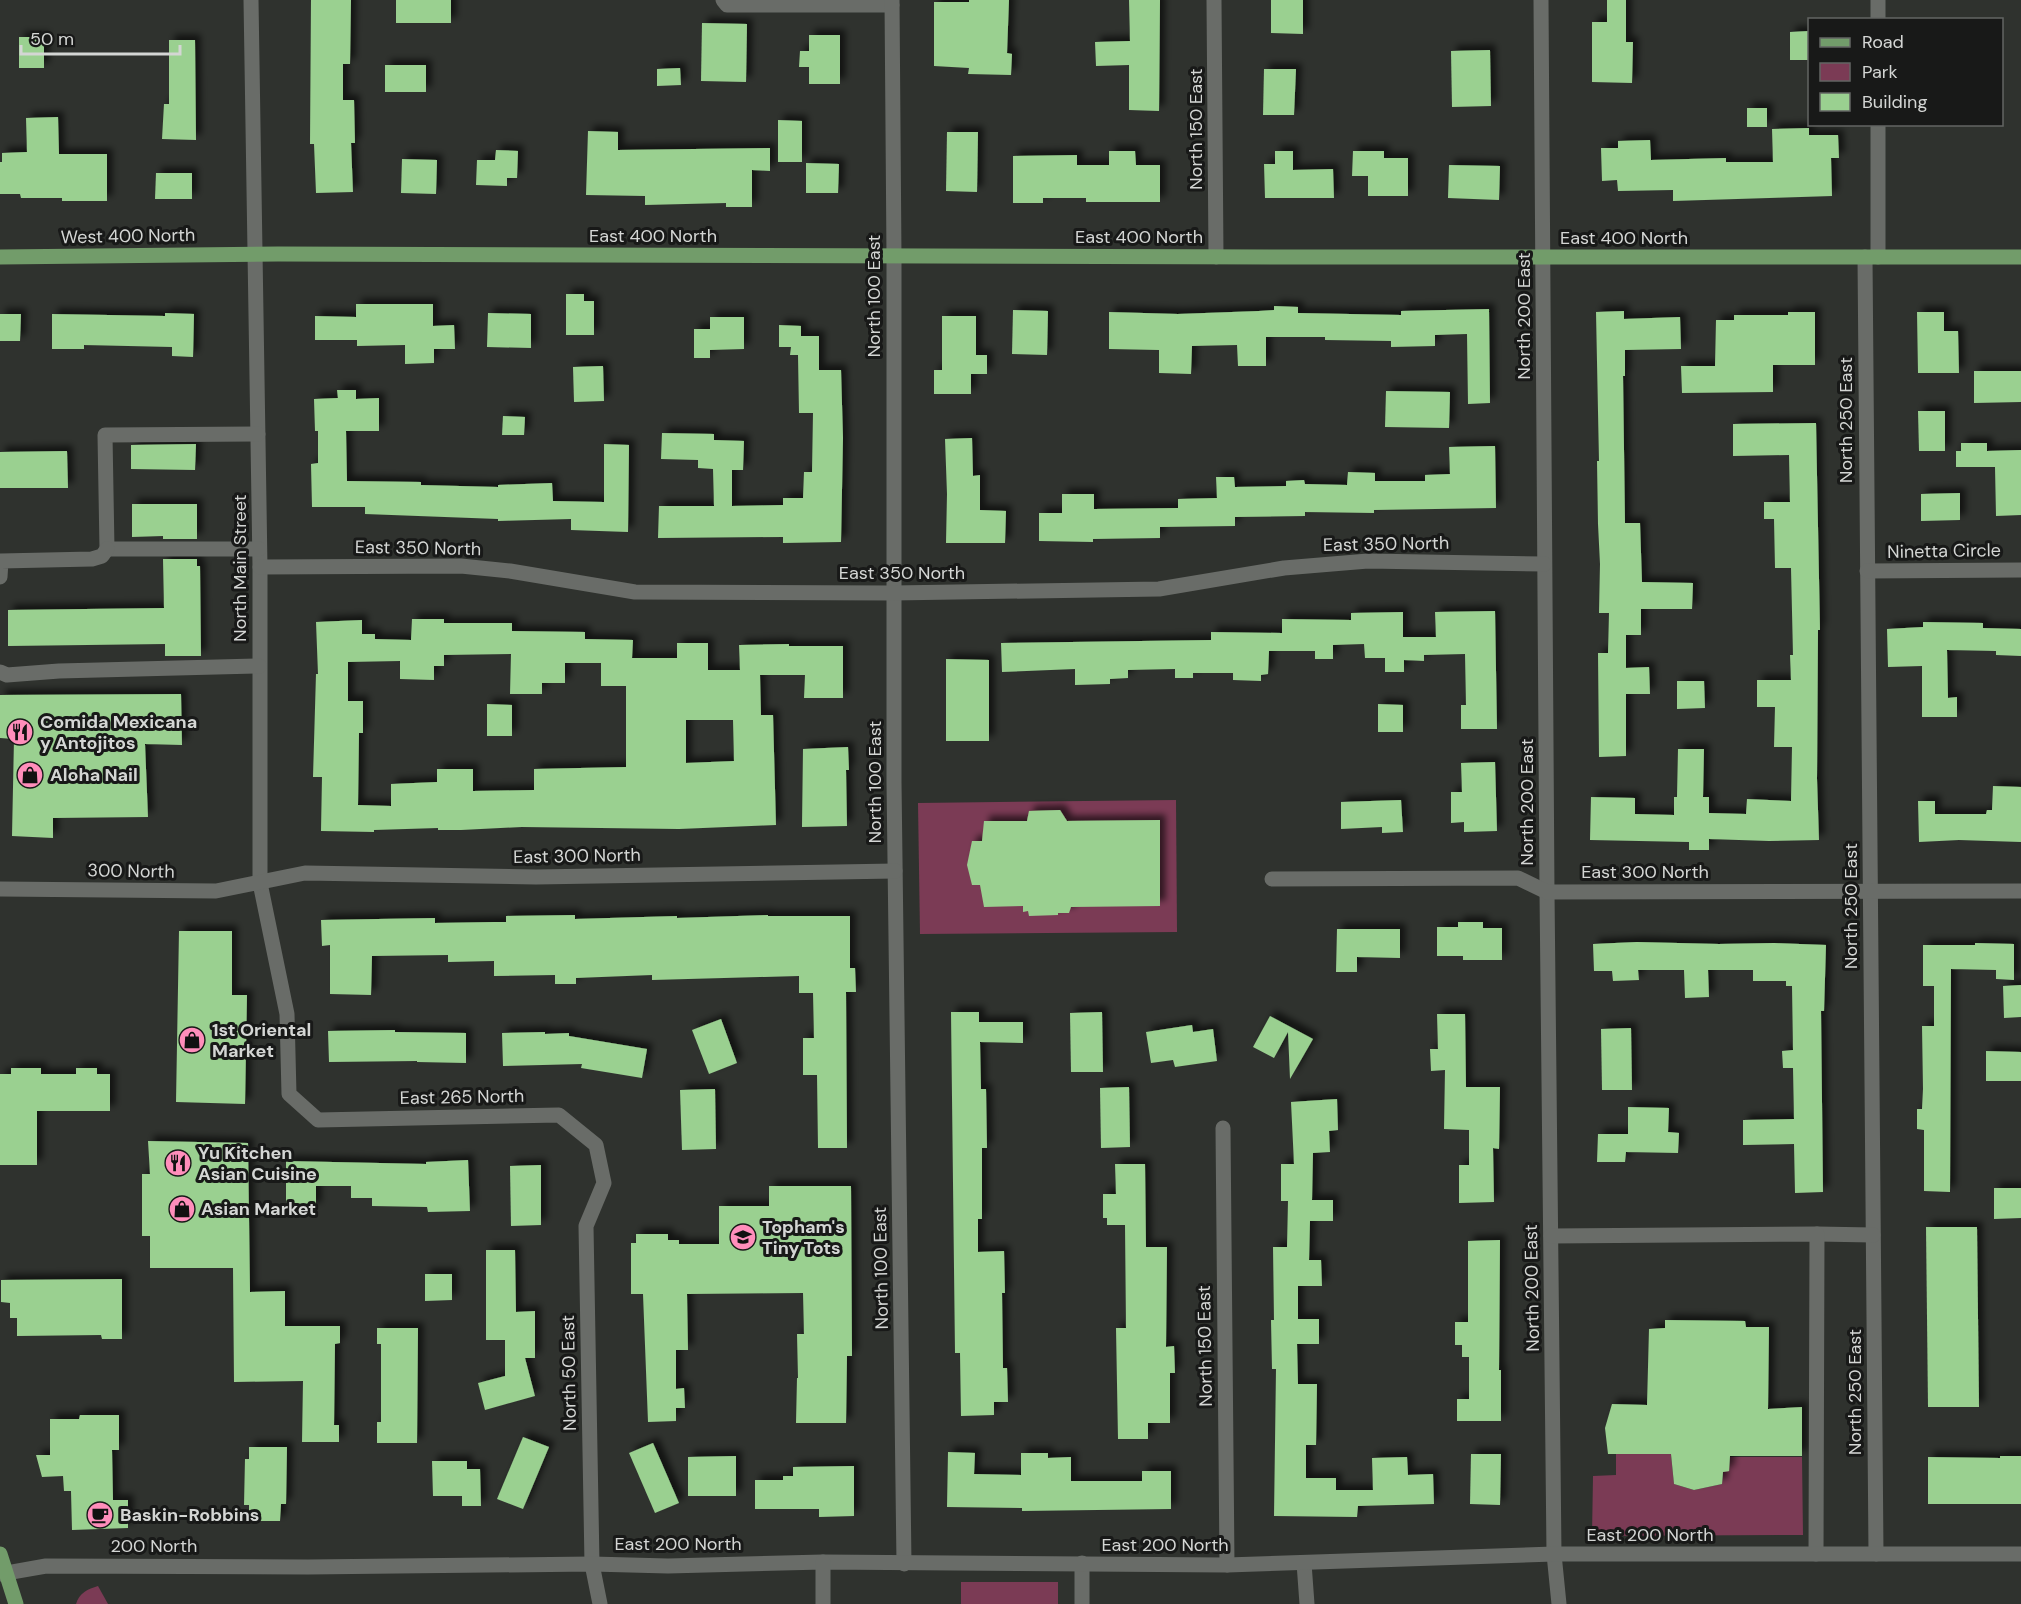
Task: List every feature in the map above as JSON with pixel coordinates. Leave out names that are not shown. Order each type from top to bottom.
[{"type":"main road","name":"East 400 North","points":[[256,254],[2021,257]]},
{"type":"main road","name":"West 400 North","points":[[0,257],[256,254]]},
{"type":"main road","points":[[0,1554],[3,1574],[16,1604]]},
{"type":"street","name":"North Main Street","points":[[251,0],[260,567],[260,883],[287,1014],[289,1094],[318,1120]]},
{"type":"street","points":[[723,0],[727,5],[892,3]]},
{"type":"street","name":"North 150 East","points":[[1214,0],[1216,257]]},
{"type":"street","name":"North 200 East","points":[[1541,0],[1554,1554],[1559,1604]]},
{"type":"street","points":[[1878,0],[1878,18]]},
{"type":"street","name":"North 100 East","points":[[892,3],[895,871],[904,1564]]},
{"type":"street","name":"North 250 East","points":[[1876,1554],[1867,571],[1871,257],[1878,126]]},
{"type":"street","points":[[0,577],[1,561],[92,559],[102,556],[107,549],[105,435],[258,434]]},
{"type":"street","points":[[107,549],[259,549]]},
{"type":"street","name":"East 350 North","points":[[260,567],[461,566],[510,571],[635,592],[893,593],[1159,589],[1284,568],[1368,561],[1544,564]]},
{"type":"street","name":"Ninetta Circle","points":[[1867,571],[2021,570]]},
{"type":"street","points":[[0,672],[7,675],[59,671],[259,666]]},
{"type":"street","name":"East 300 North","points":[[260,883],[305,873],[536,877],[895,871]]},
{"type":"street","name":"East 300 North","points":[[1272,879],[1518,878],[1547,892],[2021,891]]},
{"type":"street","name":"300 North","points":[[0,889],[216,891],[260,883]]},
{"type":"street","name":"East 265 North","points":[[318,1120],[559,1115],[597,1145]]},
{"type":"street","name":"North 150 East","points":[[1223,1128],[1227,1565]]},
{"type":"street","name":"North 50 East","points":[[597,1145],[604,1183],[586,1227],[592,1564],[600,1604]]},
{"type":"street","points":[[1816,1554],[1817,1234]]},
{"type":"street","points":[[1551,1236],[1873,1235]]},
{"type":"street","name":"East 200 North","points":[[308,1567],[592,1564],[668,1566],[823,1562],[1227,1565],[1554,1554],[2021,1554]]},
{"type":"street","points":[[823,1562],[823,1604]]},
{"type":"street","points":[[1082,1563],[1082,1604]]},
{"type":"street","points":[[1304,1563],[1307,1604]]},
{"type":"street","name":"200 North","points":[[3,1574],[46,1566],[308,1567]]},
{"type":"green space","points":[[1176,800],[1177,932],[920,934],[918,803]]},
{"type":"green space","points":[[1616,1454],[1671,1454],[1674,1484],[1694,1490],[1722,1484],[1723,1472],[1729,1470],[1730,1457],[1802,1457],[1803,1535],[1592,1536],[1593,1476],[1616,1475]]},
{"type":"green space","points":[[961,1582],[1058,1582],[1058,1604],[961,1604]]},
{"type":"green space","points":[[98,1586],[108,1604],[76,1604],[84,1592]]},
{"type":"building","points":[[311,0],[351,0],[350,64],[343,64],[343,100],[354,100],[355,143],[351,143],[353,192],[316,193],[314,144],[310,144]]},
{"type":"building","points":[[396,0],[451,0],[451,23],[396,23]]},
{"type":"building","points":[[969,0],[1009,0],[1007,53],[1012,54],[1011,75],[968,74],[969,68],[934,66],[934,2],[969,2]]},
{"type":"building","points":[[1129,0],[1160,0],[1159,111],[1129,110],[1129,65],[1096,66],[1095,42],[1130,41]]},
{"type":"building","points":[[1271,0],[1303,0],[1303,34],[1271,33]]},
{"type":"building","points":[[1607,0],[1626,0],[1626,42],[1633,42],[1632,83],[1592,82],[1592,22],[1607,22]]},
{"type":"building","points":[[702,23],[747,24],[746,82],[701,81]]},
{"type":"building","points":[[1808,31],[1808,60],[1790,60],[1790,32]]},
{"type":"building","points":[[809,35],[840,35],[840,84],[809,84],[809,67],[799,67],[800,51],[809,51]]},
{"type":"building","points":[[19,37],[44,37],[44,68],[19,68]]},
{"type":"building","points":[[169,40],[195,40],[196,140],[162,139],[164,104],[169,104]]},
{"type":"building","points":[[1490,50],[1491,106],[1452,107],[1451,51]]},
{"type":"building","points":[[385,65],[426,65],[426,92],[385,92]]},
{"type":"building","points":[[680,68],[681,85],[657,86],[657,69]]},
{"type":"building","points":[[1264,69],[1296,69],[1294,115],[1263,115]]},
{"type":"building","points":[[1747,108],[1767,108],[1767,127],[1747,127]]},
{"type":"building","points":[[58,117],[59,154],[107,154],[107,201],[62,201],[62,198],[21,198],[20,194],[0,194],[2,153],[27,152],[26,118]]},
{"type":"building","points":[[778,120],[802,121],[802,162],[778,162]]},
{"type":"building","points":[[1809,128],[1809,135],[1838,135],[1839,158],[1831,158],[1832,196],[1673,201],[1673,190],[1618,191],[1617,180],[1602,181],[1601,148],[1618,148],[1618,141],[1650,140],[1651,160],[1726,158],[1726,162],[1773,162],[1772,129]]},
{"type":"building","points":[[588,131],[618,132],[618,150],[770,148],[770,171],[752,170],[752,207],[726,207],[726,203],[645,205],[645,196],[586,195]]},
{"type":"building","points":[[947,132],[978,132],[977,192],[946,191]]},
{"type":"building","points":[[496,150],[518,151],[517,178],[507,178],[507,186],[476,185],[477,160],[495,160]]},
{"type":"building","points":[[1109,151],[1135,151],[1136,165],[1160,165],[1160,202],[1086,202],[1086,198],[1043,198],[1043,203],[1013,203],[1013,156],[1077,155],[1077,165],[1109,165]]},
{"type":"building","points":[[1275,151],[1293,151],[1293,170],[1333,169],[1334,198],[1265,198],[1264,164],[1275,164]]},
{"type":"building","points":[[1353,151],[1384,151],[1384,158],[1408,158],[1408,196],[1368,196],[1368,176],[1352,176]]},
{"type":"building","points":[[402,159],[437,160],[436,194],[401,193]]},
{"type":"building","points":[[806,163],[839,164],[838,193],[806,193]]},
{"type":"building","points":[[1449,165],[1500,166],[1499,200],[1448,198]]},
{"type":"building","points":[[156,173],[192,173],[192,199],[155,199]]},
{"type":"building","points":[[566,294],[584,294],[584,301],[594,301],[594,335],[566,335]]},
{"type":"building","points":[[356,304],[433,304],[433,326],[454,325],[455,349],[434,349],[434,363],[405,364],[405,345],[357,346],[357,340],[315,340],[315,316],[356,317]]},
{"type":"building","points":[[1274,306],[1298,307],[1298,313],[1401,315],[1401,311],[1489,309],[1490,403],[1468,404],[1467,334],[1435,335],[1435,346],[1391,347],[1391,341],[1325,340],[1325,337],[1266,337],[1266,366],[1238,366],[1237,345],[1192,346],[1191,374],[1159,373],[1159,350],[1109,349],[1109,312],[1178,314],[1274,310]]},
{"type":"building","points":[[1013,310],[1048,311],[1047,355],[1012,354]]},
{"type":"building","points":[[1624,311],[1624,319],[1680,317],[1681,349],[1625,350],[1625,376],[1623,376],[1625,523],[1640,523],[1642,582],[1693,583],[1692,609],[1641,609],[1641,635],[1626,635],[1626,668],[1649,667],[1650,694],[1626,694],[1626,756],[1599,757],[1598,653],[1608,653],[1609,613],[1599,613],[1596,312]]},
{"type":"building","points":[[1788,312],[1815,312],[1815,365],[1773,365],[1773,392],[1682,393],[1681,366],[1715,366],[1716,320],[1734,320],[1734,315],[1788,315]]},
{"type":"building","points":[[1917,312],[1944,312],[1944,331],[1958,331],[1959,373],[1918,373]]},
{"type":"building","points":[[165,313],[194,314],[193,357],[172,356],[172,347],[84,345],[84,349],[52,349],[52,314],[165,316]]},
{"type":"building","points":[[488,313],[531,314],[531,348],[487,347]]},
{"type":"building","points":[[0,314],[21,314],[20,341],[0,341]]},
{"type":"building","points":[[942,316],[976,316],[976,355],[987,355],[987,374],[971,374],[971,394],[934,394],[934,370],[942,370]]},
{"type":"building","points":[[710,317],[744,317],[744,349],[710,350],[710,358],[694,358],[694,329],[710,329]]},
{"type":"building","points":[[779,325],[801,326],[801,336],[819,336],[819,370],[841,370],[843,438],[841,542],[783,543],[783,537],[658,538],[659,506],[714,506],[713,469],[698,468],[698,460],[661,459],[662,433],[714,434],[714,440],[744,441],[743,470],[732,470],[732,506],[783,505],[783,498],[803,498],[804,472],[812,472],[813,413],[799,413],[798,355],[790,355],[791,347],[779,347]]},
{"type":"building","points":[[603,366],[604,401],[574,402],[573,367]]},
{"type":"building","points":[[1974,371],[2021,371],[2021,402],[1974,403]]},
{"type":"building","points":[[337,390],[356,390],[356,399],[379,398],[379,431],[346,431],[347,481],[421,482],[421,485],[498,487],[498,485],[552,483],[553,501],[604,502],[604,444],[629,445],[628,532],[571,530],[571,519],[498,521],[498,519],[365,514],[365,507],[312,507],[311,464],[318,463],[318,431],[315,431],[314,399],[338,398]]},
{"type":"building","points":[[1386,391],[1450,392],[1449,428],[1385,427]]},
{"type":"building","points":[[1918,411],[1945,411],[1945,451],[1919,451]]},
{"type":"building","points":[[503,416],[525,417],[524,435],[502,435]]},
{"type":"building","points":[[1816,423],[1820,630],[1818,630],[1817,779],[1819,840],[1709,839],[1709,850],[1689,850],[1689,842],[1590,840],[1591,797],[1635,798],[1635,814],[1674,815],[1674,797],[1677,797],[1678,749],[1704,749],[1703,797],[1709,797],[1709,813],[1746,814],[1747,799],[1791,801],[1792,747],[1774,747],[1775,707],[1757,707],[1757,680],[1791,680],[1790,655],[1793,655],[1791,568],[1775,568],[1774,519],[1764,519],[1764,502],[1790,502],[1789,455],[1733,456],[1733,424]]},
{"type":"building","points":[[972,438],[973,476],[980,475],[980,510],[1006,511],[1005,543],[946,543],[945,439]]},
{"type":"building","points":[[1961,443],[1987,443],[1987,451],[2021,450],[2021,515],[1996,516],[1995,467],[1956,467],[1956,451],[1961,451]]},
{"type":"building","points":[[196,444],[195,470],[131,469],[131,445]]},
{"type":"building","points":[[1495,446],[1496,508],[1374,510],[1374,513],[1305,512],[1305,516],[1235,517],[1235,526],[1160,527],[1160,538],[1093,539],[1093,542],[1039,541],[1039,513],[1062,513],[1062,494],[1094,494],[1094,509],[1178,508],[1178,499],[1217,498],[1216,477],[1234,477],[1235,487],[1286,486],[1286,481],[1304,480],[1305,484],[1347,485],[1348,472],[1375,473],[1375,481],[1425,481],[1425,475],[1450,474],[1449,447]]},
{"type":"building","points":[[67,451],[68,488],[0,488],[0,452]]},
{"type":"building","points":[[1960,493],[1960,520],[1921,521],[1921,494]]},
{"type":"building","points":[[132,504],[197,504],[197,539],[163,539],[163,536],[132,537]]},
{"type":"building","points":[[163,559],[197,559],[197,566],[200,566],[201,656],[165,656],[165,644],[8,646],[8,610],[164,608]]},
{"type":"building","points":[[1495,611],[1497,729],[1461,729],[1461,705],[1466,705],[1465,654],[1424,655],[1424,661],[1404,660],[1404,672],[1385,672],[1385,658],[1365,658],[1364,644],[1333,645],[1333,659],[1315,659],[1315,651],[1269,651],[1268,674],[1261,675],[1261,681],[1233,680],[1233,673],[1193,673],[1193,678],[1175,678],[1175,669],[1128,670],[1128,678],[1110,679],[1110,684],[1075,685],[1075,669],[1002,672],[1001,643],[1211,640],[1211,632],[1282,633],[1282,619],[1351,620],[1351,613],[1403,612],[1403,637],[1436,637],[1435,612]]},
{"type":"building","points":[[412,619],[444,619],[444,623],[512,623],[512,631],[585,632],[585,639],[633,640],[632,658],[677,658],[677,643],[708,643],[708,670],[740,670],[739,645],[843,646],[843,698],[804,698],[805,675],[760,675],[761,715],[773,715],[776,825],[679,829],[522,827],[374,830],[374,832],[321,831],[322,777],[313,777],[316,674],[318,674],[316,622],[362,620],[362,634],[375,634],[375,639],[411,640]],"holes":[[[511,654],[510,694],[542,694],[542,683],[565,683],[565,663],[601,663],[601,686],[626,686],[626,767],[534,769],[534,790],[473,791],[473,769],[437,769],[437,782],[391,784],[391,806],[358,805],[359,733],[363,733],[363,701],[348,701],[348,662],[400,661],[400,679],[434,680],[434,666],[444,666],[444,655]],[[686,720],[733,720],[734,761],[686,763]]]},
{"type":"building","points":[[1923,622],[1983,623],[1983,628],[2021,629],[2021,656],[1996,655],[1996,651],[1947,650],[1948,698],[1957,697],[1957,717],[1922,717],[1922,666],[1888,667],[1887,629],[1923,627]]},
{"type":"building","points":[[946,659],[989,660],[989,741],[946,741]]},
{"type":"building","points":[[1677,681],[1704,681],[1705,708],[1677,709]]},
{"type":"building","points":[[181,694],[182,745],[145,744],[148,817],[53,818],[53,838],[12,836],[14,739],[0,738],[0,695]]},
{"type":"building","points":[[487,704],[512,705],[512,736],[487,736]]},
{"type":"building","points":[[1378,704],[1403,705],[1403,732],[1378,732]]},
{"type":"building","points":[[848,747],[847,826],[802,827],[803,749]]},
{"type":"building","points":[[1495,762],[1497,831],[1464,832],[1464,822],[1451,823],[1451,792],[1462,792],[1461,763]]},
{"type":"building","points":[[1993,786],[2021,787],[2021,842],[1959,840],[1919,842],[1918,801],[1935,801],[1935,814],[1986,814],[1987,810],[1992,810]]},
{"type":"building","points":[[1401,800],[1403,832],[1382,833],[1382,827],[1341,829],[1341,802]]},
{"type":"building","points":[[1060,810],[1067,821],[1160,820],[1160,906],[1071,907],[1069,913],[1029,916],[1028,911],[1023,912],[1023,906],[984,907],[980,885],[972,885],[967,865],[972,841],[982,841],[984,821],[1027,821],[1029,811]]},
{"type":"building","points":[[575,915],[575,919],[768,915],[850,916],[850,968],[855,968],[856,992],[846,992],[847,1148],[818,1148],[817,1075],[803,1075],[803,1038],[814,1038],[813,993],[799,993],[799,976],[652,980],[652,975],[576,978],[576,984],[555,984],[555,975],[494,976],[494,961],[448,962],[448,955],[372,956],[371,995],[330,994],[330,945],[322,946],[321,920],[435,918],[435,923],[506,922],[506,916]]},
{"type":"building","points":[[1458,922],[1483,922],[1483,928],[1502,928],[1502,960],[1463,960],[1463,956],[1437,956],[1437,927],[1458,927]]},
{"type":"building","points":[[1337,929],[1400,929],[1400,958],[1357,957],[1357,972],[1336,972]]},
{"type":"building","points":[[179,931],[232,931],[232,995],[247,995],[245,1104],[176,1102]]},
{"type":"building","points":[[1637,942],[1826,945],[1824,1011],[1821,1011],[1823,1192],[1795,1193],[1794,1144],[1743,1145],[1743,1120],[1794,1119],[1793,1068],[1783,1068],[1782,1051],[1793,1050],[1792,986],[1786,986],[1786,981],[1753,981],[1753,970],[1708,970],[1709,997],[1685,998],[1684,970],[1638,970],[1639,980],[1613,981],[1612,971],[1594,971],[1593,944]]},
{"type":"building","points":[[1975,943],[2014,944],[2014,980],[1996,979],[1996,970],[1951,969],[1950,1192],[1924,1191],[1924,1130],[1917,1129],[1917,1109],[1922,1109],[1922,1026],[1934,1026],[1934,986],[1923,986],[1923,945],[1975,945]]},
{"type":"building","points":[[2021,985],[2021,1017],[2004,1018],[2003,986]]},
{"type":"building","points":[[951,1012],[979,1012],[979,1022],[1023,1022],[1023,1043],[980,1042],[981,1089],[986,1089],[987,1148],[982,1148],[982,1219],[978,1219],[978,1252],[1004,1251],[1003,1368],[1007,1368],[1008,1402],[994,1402],[994,1415],[961,1416],[960,1353],[955,1353]]},
{"type":"building","points":[[1102,1012],[1103,1072],[1071,1072],[1070,1013]]},
{"type":"building","points":[[1437,1014],[1465,1014],[1466,1087],[1500,1087],[1499,1149],[1493,1148],[1494,1202],[1459,1203],[1459,1165],[1469,1165],[1469,1130],[1444,1129],[1445,1070],[1431,1071],[1430,1049],[1438,1049]]},
{"type":"building","points":[[1270,1016],[1313,1039],[1290,1079],[1288,1032],[1274,1058],[1253,1047]]},
{"type":"building","points":[[721,1019],[737,1063],[709,1074],[692,1030]]},
{"type":"building","points":[[1192,1025],[1193,1032],[1213,1029],[1217,1061],[1175,1067],[1173,1060],[1151,1063],[1146,1032]]},
{"type":"building","points":[[1631,1028],[1632,1090],[1602,1090],[1601,1029]]},
{"type":"building","points":[[395,1030],[395,1032],[466,1033],[466,1063],[329,1062],[328,1031]]},
{"type":"building","points":[[545,1032],[545,1034],[569,1033],[569,1036],[647,1049],[642,1078],[581,1068],[582,1064],[503,1066],[502,1033]]},
{"type":"building","points":[[1986,1051],[2021,1052],[2021,1081],[1986,1081]]},
{"type":"building","points":[[11,1068],[41,1068],[41,1074],[76,1074],[76,1068],[97,1068],[97,1074],[110,1074],[110,1111],[37,1111],[37,1165],[0,1165],[0,1074],[11,1074]]},
{"type":"building","points":[[1129,1087],[1130,1147],[1101,1148],[1100,1088]]},
{"type":"building","points":[[715,1089],[716,1149],[682,1150],[680,1090]]},
{"type":"building","points":[[1337,1099],[1338,1130],[1329,1131],[1330,1152],[1313,1153],[1312,1200],[1333,1200],[1333,1221],[1310,1221],[1309,1260],[1321,1260],[1322,1286],[1298,1286],[1298,1319],[1319,1319],[1319,1344],[1297,1344],[1298,1384],[1317,1384],[1316,1445],[1306,1445],[1306,1478],[1336,1478],[1336,1490],[1373,1490],[1372,1458],[1407,1457],[1408,1475],[1433,1474],[1434,1504],[1358,1506],[1357,1517],[1274,1516],[1276,1369],[1272,1369],[1273,1247],[1287,1247],[1288,1201],[1281,1201],[1281,1164],[1294,1164],[1291,1102]]},
{"type":"building","points":[[1628,1107],[1669,1108],[1668,1132],[1679,1133],[1678,1153],[1626,1152],[1625,1162],[1597,1162],[1598,1134],[1628,1134]]},
{"type":"building","points":[[148,1141],[248,1143],[250,1292],[285,1291],[285,1326],[340,1326],[340,1343],[335,1344],[334,1425],[339,1425],[339,1442],[302,1442],[303,1381],[234,1382],[233,1268],[150,1268],[150,1236],[142,1236],[142,1174],[150,1174]]},
{"type":"building","points":[[468,1160],[470,1211],[428,1212],[427,1207],[372,1206],[372,1198],[351,1198],[351,1186],[316,1186],[316,1208],[286,1208],[286,1161],[426,1164],[426,1162]]},
{"type":"building","points":[[1115,1164],[1145,1164],[1146,1247],[1167,1247],[1166,1347],[1174,1346],[1175,1373],[1170,1373],[1170,1423],[1148,1423],[1148,1439],[1118,1439],[1116,1328],[1126,1328],[1125,1225],[1107,1225],[1107,1218],[1103,1218],[1103,1194],[1116,1194]]},
{"type":"building","points":[[541,1165],[541,1225],[511,1226],[510,1166]]},
{"type":"building","points":[[769,1186],[851,1186],[852,1356],[847,1356],[846,1423],[796,1423],[797,1334],[804,1334],[803,1293],[687,1294],[688,1350],[676,1350],[676,1389],[684,1388],[685,1408],[676,1408],[676,1421],[648,1422],[643,1294],[631,1294],[631,1243],[636,1243],[636,1234],[668,1234],[668,1240],[679,1240],[679,1244],[719,1244],[719,1206],[769,1206]]},
{"type":"building","points":[[1994,1188],[2021,1188],[2021,1218],[1994,1219]]},
{"type":"building","points":[[1926,1227],[1977,1227],[1979,1407],[1928,1407]]},
{"type":"building","points":[[1500,1240],[1501,1421],[1457,1421],[1457,1399],[1469,1399],[1469,1357],[1462,1357],[1462,1345],[1455,1345],[1455,1322],[1468,1322],[1468,1241]]},
{"type":"building","points":[[486,1250],[515,1250],[516,1312],[535,1311],[535,1358],[525,1358],[535,1396],[485,1410],[478,1383],[505,1376],[505,1340],[486,1340]]},
{"type":"building","points":[[425,1274],[452,1274],[452,1300],[425,1301]]},
{"type":"building","points":[[122,1279],[122,1339],[102,1339],[101,1335],[17,1336],[17,1318],[10,1318],[10,1303],[1,1302],[1,1280]]},
{"type":"building","points":[[1665,1320],[1745,1321],[1746,1327],[1769,1327],[1768,1409],[1802,1407],[1802,1456],[1730,1456],[1729,1471],[1723,1472],[1722,1484],[1694,1490],[1674,1484],[1671,1454],[1608,1454],[1605,1428],[1612,1404],[1647,1405],[1649,1329],[1665,1328]]},
{"type":"building","points":[[377,1328],[418,1328],[417,1443],[377,1443],[377,1422],[381,1422],[381,1344],[377,1344]]},
{"type":"building","points":[[80,1415],[119,1415],[119,1450],[112,1450],[113,1500],[128,1500],[128,1528],[72,1530],[71,1491],[64,1491],[63,1476],[42,1477],[36,1455],[50,1455],[50,1419],[79,1419]]},
{"type":"building","points":[[523,1437],[549,1447],[523,1509],[497,1499]]},
{"type":"building","points":[[653,1443],[679,1503],[655,1513],[629,1453]]},
{"type":"building","points":[[249,1447],[287,1447],[286,1504],[281,1504],[280,1521],[249,1521],[249,1505],[244,1505],[245,1459],[249,1459]]},
{"type":"building","points":[[948,1452],[975,1453],[974,1474],[1021,1475],[1021,1453],[1048,1453],[1048,1458],[1071,1457],[1071,1481],[1142,1481],[1142,1471],[1171,1471],[1171,1509],[1022,1511],[1022,1508],[947,1507]]},
{"type":"building","points":[[1471,1454],[1501,1454],[1500,1505],[1470,1504]]},
{"type":"building","points":[[736,1456],[736,1496],[688,1496],[688,1457]]},
{"type":"building","points":[[2000,1456],[2021,1456],[2021,1504],[1928,1504],[1928,1457],[2000,1458]]},
{"type":"building","points":[[432,1461],[467,1461],[467,1469],[480,1469],[481,1506],[462,1506],[462,1496],[433,1496]]},
{"type":"building","points":[[854,1466],[854,1516],[819,1517],[819,1509],[755,1509],[755,1480],[783,1480],[783,1476],[793,1476],[793,1467]]},
{"type":"place","name":"Comida Mexicana y Antojitos","points":[[20,732]]},
{"type":"place","name":"Aloha Nail","points":[[30,775]]},
{"type":"place","name":"1st Oriental Market","points":[[192,1040]]},
{"type":"place","name":"Yu Kitchen Asian Cuisine","points":[[178,1163]]},
{"type":"place","name":"Asian Market","points":[[182,1209]]},
{"type":"place","name":"Topham's Tiny Tots","points":[[743,1237]]},
{"type":"place","name":"Baskin-Robbins","points":[[100,1515]]}]
